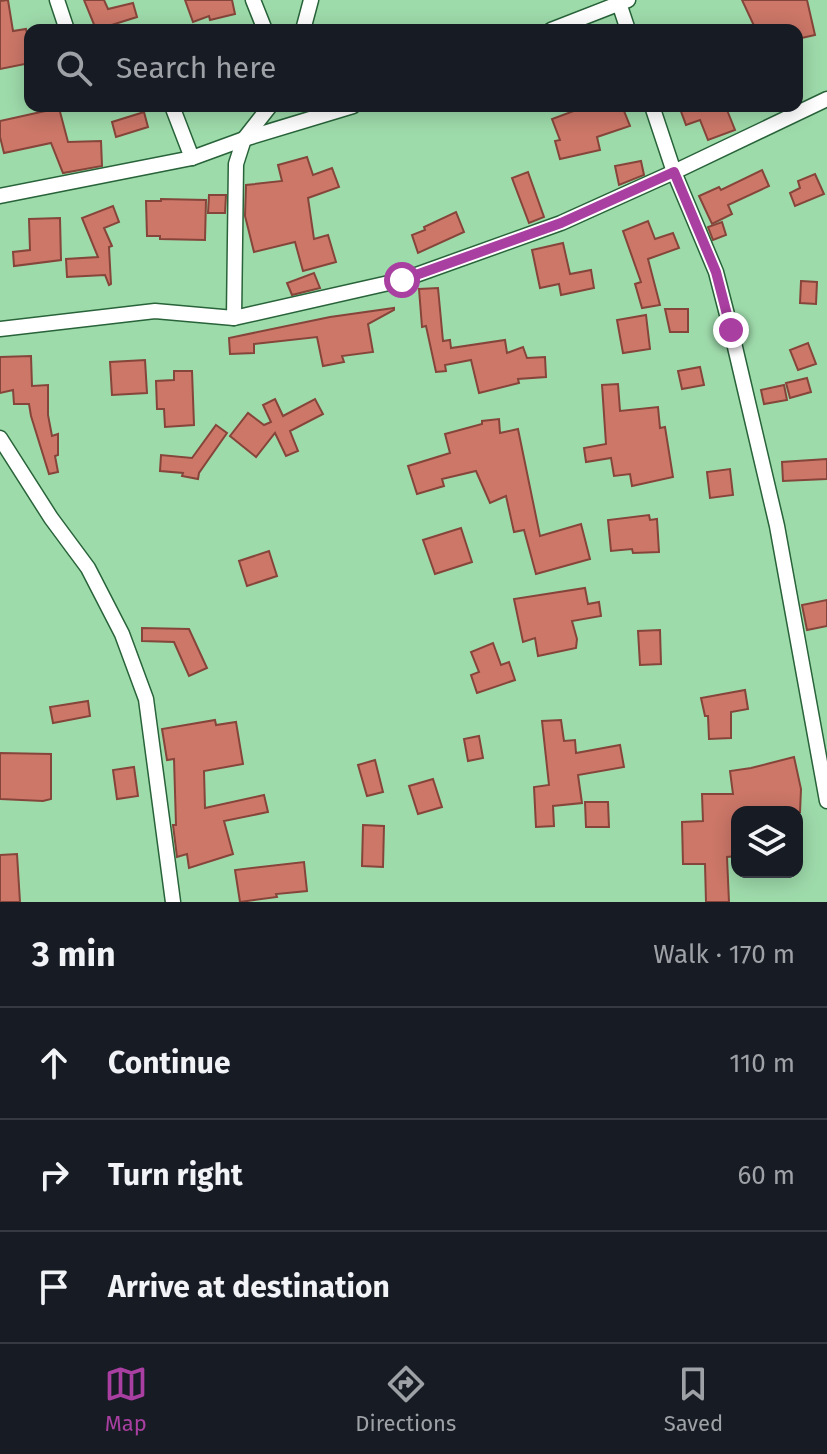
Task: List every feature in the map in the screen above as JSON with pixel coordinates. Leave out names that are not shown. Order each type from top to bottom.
[{"type":"street","points":[[57,0],[65,24]]},
{"type":"street","points":[[253,0],[263,24]]},
{"type":"street","points":[[305,24],[311,0]]},
{"type":"street","points":[[566,24],[622,1],[627,24]]},
{"type":"street","points":[[803,110],[827,99]]},
{"type":"street","points":[[174,112],[192,158]]},
{"type":"street","points":[[234,318],[236,164],[244,139],[265,112]]},
{"type":"street","points":[[0,196],[192,158],[333,112]]},
{"type":"street","points":[[654,112],[674,172],[716,272],[731,330],[777,526],[827,801]]},
{"type":"street","points":[[0,329],[155,311],[234,318],[402,280],[561,223],[800,112]]},
{"type":"street","points":[[0,438],[51,518],[88,568],[122,634],[146,699],[173,902]]},
{"type":"building","points":[[8,0],[13,31],[24,29],[24,64],[0,69],[0,1]]},
{"type":"building","points":[[84,0],[104,0],[108,9],[133,3],[137,17],[115,24],[94,24]]},
{"type":"building","points":[[185,0],[232,0],[235,14],[210,20],[209,16],[193,22]]},
{"type":"building","points":[[742,0],[807,0],[815,35],[803,38],[803,24],[753,24]]},
{"type":"building","points":[[41,112],[60,112],[68,142],[101,141],[102,166],[63,173],[51,143],[4,153],[0,121]]},
{"type":"building","points":[[144,112],[148,127],[116,137],[112,122]]},
{"type":"building","points":[[571,112],[624,112],[630,126],[597,137],[600,150],[560,159],[555,141],[560,140],[552,119]]},
{"type":"building","points":[[681,112],[728,112],[735,130],[708,140],[700,120],[686,125]]},
{"type":"building","points":[[307,157],[313,175],[332,168],[339,187],[308,198],[314,239],[328,235],[336,262],[303,271],[295,242],[254,252],[245,216],[246,185],[282,181],[278,165]]},
{"type":"building","points":[[641,161],[644,175],[619,185],[615,166]]},
{"type":"building","points":[[762,170],[769,186],[728,205],[732,214],[712,224],[699,196],[719,187],[721,190]]},
{"type":"building","points":[[528,172],[544,217],[529,223],[512,178]]},
{"type":"building","points":[[815,174],[824,194],[795,206],[790,193],[800,188],[798,181]]},
{"type":"building","points":[[209,195],[226,195],[225,213],[208,213]]},
{"type":"building","points":[[206,200],[205,240],[147,236],[146,201]]},
{"type":"building","points":[[113,206],[119,222],[104,228],[112,246],[109,247],[111,284],[105,275],[67,277],[66,259],[98,257],[82,218]]},
{"type":"building","points":[[456,212],[464,232],[418,253],[412,235]]},
{"type":"building","points":[[60,218],[61,260],[14,266],[13,252],[30,250],[29,219]]},
{"type":"building","points":[[648,221],[655,239],[673,233],[679,248],[648,259],[660,305],[642,308],[635,284],[641,282],[623,231]]},
{"type":"building","points":[[722,222],[726,235],[713,240],[708,227]]},
{"type":"building","points":[[563,243],[570,274],[591,270],[594,288],[561,295],[559,284],[540,288],[532,250]]},
{"type":"building","points":[[314,273],[320,288],[292,295],[287,283]]},
{"type":"building","points":[[801,281],[817,282],[816,304],[800,303]]},
{"type":"building","points":[[438,288],[443,341],[450,340],[451,348],[505,340],[507,353],[523,347],[527,358],[545,357],[546,377],[518,379],[519,383],[479,393],[471,360],[445,365],[446,371],[436,372],[426,326],[422,327],[419,289]]},
{"type":"building","points":[[394,308],[368,324],[373,352],[342,356],[344,362],[323,366],[317,337],[254,344],[254,353],[230,354],[229,338],[330,317]]},
{"type":"building","points":[[665,309],[688,309],[688,332],[670,332]]},
{"type":"building","points":[[646,315],[650,349],[623,353],[617,320]]},
{"type":"building","points":[[808,343],[816,364],[798,370],[790,350]]},
{"type":"building","points":[[31,356],[32,386],[48,385],[52,436],[58,434],[58,455],[55,456],[58,472],[49,474],[29,404],[14,404],[13,390],[0,393],[0,357]]},
{"type":"building","points":[[145,360],[147,393],[112,395],[110,362]]},
{"type":"building","points":[[700,367],[704,385],[682,389],[678,371]]},
{"type":"building","points":[[174,371],[192,371],[194,425],[165,427],[164,409],[157,409],[156,381],[174,380]]},
{"type":"building","points":[[807,378],[811,392],[790,398],[786,383]]},
{"type":"building","points":[[618,384],[620,411],[658,407],[660,428],[665,427],[673,477],[632,486],[630,474],[614,476],[611,458],[586,462],[584,448],[606,444],[602,385]]},
{"type":"building","points":[[784,385],[787,400],[764,404],[761,390]]},
{"type":"building","points":[[275,399],[283,416],[315,399],[323,414],[290,431],[298,451],[286,456],[275,433],[256,457],[230,436],[248,413],[264,425],[271,422],[263,405]]},
{"type":"building","points":[[499,419],[500,433],[518,429],[540,536],[581,524],[590,559],[536,574],[524,530],[514,532],[506,496],[490,503],[476,471],[442,479],[444,486],[417,494],[408,466],[450,453],[445,434],[482,424],[482,421]]},
{"type":"building","points":[[216,425],[227,433],[198,479],[182,476],[183,473],[160,471],[161,455],[192,458]]},
{"type":"building","points":[[827,459],[827,479],[783,481],[782,462]]},
{"type":"building","points":[[730,469],[733,495],[710,498],[707,472]]},
{"type":"building","points":[[649,515],[650,520],[657,519],[659,552],[633,553],[632,549],[611,551],[608,520]]},
{"type":"building","points":[[461,528],[472,562],[435,574],[423,540]]},
{"type":"building","points":[[269,551],[277,576],[247,586],[239,561]]},
{"type":"building","points":[[585,588],[588,604],[599,602],[601,616],[572,621],[576,648],[538,656],[535,638],[523,642],[514,599]]},
{"type":"building","points":[[827,600],[827,626],[807,630],[802,605]]},
{"type":"building","points":[[142,628],[189,629],[207,668],[189,676],[174,642],[142,641]]},
{"type":"building","points":[[660,630],[661,664],[640,665],[638,631]]},
{"type":"building","points":[[493,643],[501,665],[509,662],[515,680],[477,693],[471,675],[479,672],[471,652]]},
{"type":"building","points":[[745,690],[748,709],[731,712],[731,738],[709,739],[708,716],[705,716],[701,698]]},
{"type":"building","points":[[88,701],[90,716],[53,723],[50,707]]},
{"type":"building","points":[[215,720],[216,725],[236,722],[243,764],[204,771],[205,808],[264,795],[268,812],[224,821],[233,854],[189,868],[187,854],[177,857],[173,825],[176,825],[174,759],[167,760],[162,729]]},
{"type":"building","points":[[561,720],[564,741],[575,740],[576,753],[620,745],[624,767],[578,775],[582,803],[553,806],[554,826],[536,827],[534,787],[549,785],[542,721]]},
{"type":"building","points":[[479,736],[483,758],[468,761],[464,739]]},
{"type":"building","points":[[0,753],[51,754],[51,799],[0,799]]},
{"type":"building","points":[[794,757],[801,789],[800,806],[731,806],[731,857],[727,857],[729,902],[706,902],[705,864],[683,864],[682,822],[703,821],[702,794],[733,794],[730,771]]},
{"type":"building","points":[[375,760],[383,792],[367,796],[358,765]]},
{"type":"building","points":[[134,767],[138,796],[117,799],[113,770]]},
{"type":"building","points":[[433,779],[442,807],[418,814],[409,786]]},
{"type":"building","points":[[585,802],[608,802],[609,827],[586,827]]},
{"type":"building","points":[[363,825],[384,826],[383,867],[362,866]]},
{"type":"building","points":[[17,854],[20,902],[0,902],[0,855]]},
{"type":"building","points":[[304,862],[307,891],[240,902],[235,870]]},
{"type":"route","points":[[402,280],[561,223],[674,172],[716,272],[731,330]]}]
